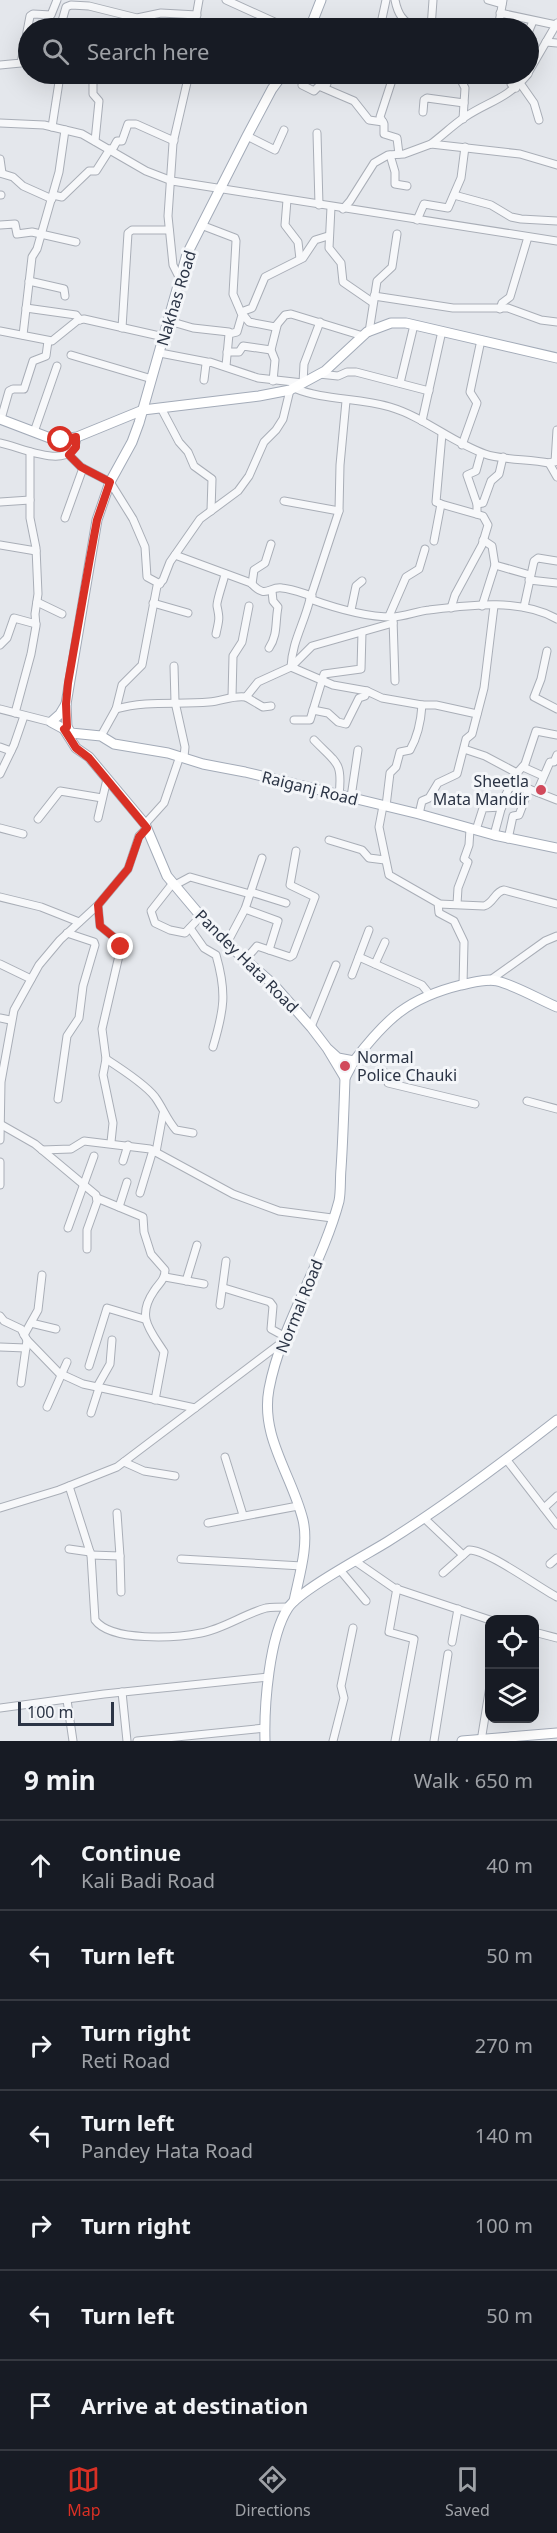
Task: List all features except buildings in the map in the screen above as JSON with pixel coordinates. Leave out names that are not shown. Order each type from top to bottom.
[{"type":"main road","points":[[314,18],[321,0]]},
{"type":"main road","name":"Nakhas Road","points":[[65,728],[66,704],[97,520],[110,482],[132,442],[143,410],[187,254],[218,190],[276,84]]},
{"type":"main road","points":[[0,419],[50,438],[76,437],[143,410],[259,396],[296,387],[319,374],[366,334],[391,323],[414,325],[557,358]]},
{"type":"main road","points":[[65,728],[51,722],[66,704]]},
{"type":"main road","name":"Raiganj Road","points":[[65,728],[71,733],[101,736],[114,744],[182,757],[203,764],[419,814],[494,836],[557,848]]},
{"type":"main road","name":"Pandey Hata Road","points":[[65,728],[76,748],[89,758],[146,826],[167,876],[201,916],[273,984],[311,1027],[345,1078]]},
{"type":"main road","points":[[345,1078],[371,1038],[405,1006],[430,995],[463,985],[496,981],[557,1007]]},
{"type":"main road","points":[[327,1048],[338,1058],[354,1061]]},
{"type":"main road","name":"Normal Road","points":[[265,1741],[268,1677],[281,1623],[291,1604],[302,1566],[303,1522],[274,1447],[267,1417],[269,1389],[283,1339],[313,1273],[339,1200],[345,1078]]},
{"type":"main road","points":[[291,1604],[340,1570],[424,1518],[557,1420]]},
{"type":"main road","points":[[462,1741],[557,1733]]},
{"type":"street","points":[[30,18],[33,14],[51,15],[57,0]]},
{"type":"street","points":[[196,18],[199,0]]},
{"type":"street","points":[[226,0],[266,18]]},
{"type":"street","points":[[382,18],[386,0]]},
{"type":"street","points":[[395,0],[397,12],[401,18]]},
{"type":"street","points":[[432,18],[433,0]]},
{"type":"street","points":[[488,0],[503,2],[499,18]]},
{"type":"street","points":[[63,18],[66,7],[71,5],[96,8],[137,18],[161,13],[196,15]]},
{"type":"street","points":[[500,13],[521,18]]},
{"type":"street","points":[[539,22],[557,24],[539,54]]},
{"type":"street","points":[[546,42],[557,44]]},
{"type":"street","points":[[0,65],[18,63]]},
{"type":"street","points":[[52,127],[59,84]]},
{"type":"street","points":[[93,84],[93,93],[99,101],[95,141]]},
{"type":"street","points":[[180,279],[172,265],[168,216],[174,141],[187,84]]},
{"type":"street","points":[[325,88],[327,84]]},
{"type":"street","points":[[391,84],[380,117],[384,134],[397,138],[399,154]]},
{"type":"street","points":[[463,84],[465,88],[463,119]]},
{"type":"street","points":[[512,84],[518,85],[534,103],[538,120]]},
{"type":"street","points":[[302,85],[314,91],[319,86],[325,88],[356,103],[369,120],[383,122]]},
{"type":"street","points":[[343,209],[374,163],[390,155],[431,144],[463,119],[495,103],[518,85]]},
{"type":"street","points":[[423,112],[424,100],[427,98],[464,103]]},
{"type":"street","points":[[0,123],[52,127],[82,134],[146,171],[172,181],[557,242]]},
{"type":"street","points":[[0,159],[1,173],[13,177],[24,186],[52,197],[62,197],[89,171],[96,171],[117,141],[122,141],[131,124],[174,141]]},
{"type":"street","points":[[23,335],[33,254],[37,249],[52,197],[65,130]]},
{"type":"street","points":[[247,136],[275,150],[284,130]]},
{"type":"street","points":[[317,133],[318,205]]},
{"type":"street","points":[[431,144],[520,154],[557,165]]},
{"type":"street","points":[[417,220],[424,204],[448,208],[461,178],[465,147]]},
{"type":"street","points":[[390,155],[395,172],[395,184],[407,186]]},
{"type":"street","points":[[454,195],[491,205],[521,219],[557,221]]},
{"type":"street","points":[[287,200],[285,225],[298,242],[300,259]]},
{"type":"street","points":[[331,207],[329,248],[341,263],[343,282],[373,299],[453,308],[508,308],[541,320],[557,322]]},
{"type":"street","points":[[0,225],[15,224],[17,234],[41,234],[76,242]]},
{"type":"street","points":[[201,225],[236,240],[233,294],[241,312],[249,322],[277,327]]},
{"type":"street","points":[[122,328],[128,233],[132,230],[169,230]]},
{"type":"street","points":[[273,381],[275,360],[271,350],[277,327],[288,314],[366,334],[379,277],[393,265],[396,234]]},
{"type":"street","points":[[241,312],[252,308],[263,280],[269,274],[300,259],[315,240],[328,236]]},
{"type":"street","points":[[500,309],[502,303],[510,297],[528,237]]},
{"type":"street","points":[[29,281],[64,289],[65,296]]},
{"type":"street","points":[[26,308],[76,315],[80,320],[164,337]]},
{"type":"street","points":[[169,321],[193,328],[230,332],[238,330],[241,312]]},
{"type":"street","points":[[0,330],[48,341],[56,339],[80,320]]},
{"type":"street","points":[[101,736],[116,710],[122,685],[142,665],[157,586],[200,519],[238,491],[249,476],[264,442],[283,419],[320,321]]},
{"type":"street","points":[[400,383],[414,325]]},
{"type":"street","points":[[422,421],[442,331]]},
{"type":"street","points":[[226,366],[230,332]]},
{"type":"street","points":[[462,445],[477,403],[470,392],[481,340]]},
{"type":"street","points":[[0,419],[9,391],[24,389],[33,361],[46,356],[48,341]]},
{"type":"street","points":[[227,352],[239,352],[243,346],[271,350]]},
{"type":"street","points":[[160,353],[226,366],[258,378],[296,387],[309,394],[386,406],[422,421],[462,445],[481,453],[554,462]]},
{"type":"street","points":[[71,355],[152,379]]},
{"type":"street","points":[[204,380],[207,362]]},
{"type":"street","points":[[34,432],[57,366]]},
{"type":"street","points":[[319,374],[338,376],[347,372],[356,372],[429,391]]},
{"type":"street","points":[[291,668],[297,633],[304,623],[339,511],[340,465],[346,401]]},
{"type":"street","points":[[161,408],[179,442],[186,448],[194,466],[213,481],[211,511]]},
{"type":"street","points":[[557,430],[554,462],[557,477]]},
{"type":"street","points":[[442,434],[436,502],[483,516],[488,525],[471,569],[455,595],[451,608]]},
{"type":"street","points":[[69,455],[76,447],[76,437]]},
{"type":"street","points":[[0,443],[42,455],[69,455],[83,468],[110,482],[133,519],[145,547],[147,577],[160,584]]},
{"type":"street","points":[[15,713],[31,654],[36,624],[36,551],[30,500],[30,452]]},
{"type":"street","points":[[477,514],[477,504],[467,475],[476,471],[481,453]]},
{"type":"street","points":[[477,504],[483,503],[491,481],[499,474],[503,457]]},
{"type":"street","points":[[65,518],[83,468]]},
{"type":"street","points":[[0,502],[30,500]]},
{"type":"street","points":[[284,501],[339,511]]},
{"type":"street","points":[[434,541],[441,504]]},
{"type":"street","points":[[482,606],[495,565],[492,546],[483,540]]},
{"type":"street","points":[[252,584],[254,570],[265,563],[271,543]]},
{"type":"street","points":[[0,544],[36,551]]},
{"type":"street","points":[[395,681],[391,619],[406,577],[419,569],[425,549]]},
{"type":"street","points":[[175,555],[252,584],[259,590],[272,591],[282,588],[351,610],[391,619]]},
{"type":"street","points":[[524,607],[536,559],[557,561]]},
{"type":"street","points":[[495,565],[530,578],[557,584]]},
{"type":"street","points":[[216,634],[220,614],[217,607],[225,574]]},
{"type":"street","points":[[351,610],[356,586],[362,581]]},
{"type":"street","points":[[270,648],[276,636],[275,623],[278,607],[273,601],[272,591]]},
{"type":"street","points":[[37,602],[62,614]]},
{"type":"street","points":[[153,603],[188,613]]},
{"type":"street","points":[[232,696],[233,656],[242,642],[249,606]]},
{"type":"street","points":[[419,814],[422,801],[429,798],[438,783],[457,774],[466,739],[472,734],[484,688],[494,606]]},
{"type":"street","points":[[246,696],[258,682],[291,668],[312,646],[362,632],[391,619],[451,608],[494,606],[524,607],[546,612],[557,619]]},
{"type":"street","points":[[0,645],[7,638],[14,618],[36,624]]},
{"type":"street","points":[[294,720],[308,721],[326,672],[361,669],[362,632]]},
{"type":"street","points":[[547,651],[542,679],[534,697],[557,709]]},
{"type":"street","points":[[0,1140],[1,1082],[10,1020],[39,965],[67,933],[98,905],[128,869],[139,837],[164,803],[182,757],[185,747],[175,702],[174,666]]},
{"type":"street","points":[[291,668],[322,681],[351,690],[367,691],[382,698],[436,705],[477,714]]},
{"type":"street","points":[[313,710],[328,713],[338,722],[346,724],[358,699],[365,696],[367,691]]},
{"type":"street","points":[[116,710],[131,705],[210,702],[232,696],[246,696],[263,706],[271,706]]},
{"type":"street","points":[[422,705],[420,724],[413,745],[410,750],[400,752],[396,767],[390,773],[379,827],[390,875],[439,904],[487,905],[496,893],[504,890],[557,904]]},
{"type":"street","points":[[0,709],[51,722]]},
{"type":"street","points":[[0,774],[24,716]]},
{"type":"street","points":[[494,836],[510,787],[516,773],[523,767],[536,731],[557,735]]},
{"type":"street","points":[[314,740],[339,767],[341,776],[339,795]]},
{"type":"street","points":[[0,747],[11,751]]},
{"type":"street","points":[[464,749],[486,756],[516,773]]},
{"type":"street","points":[[351,797],[358,750]]},
{"type":"street","points":[[537,792],[543,776],[557,755]]},
{"type":"street","points":[[523,767],[543,776]]},
{"type":"street","points":[[98,818],[106,779]]},
{"type":"street","points":[[510,787],[529,789],[557,800]]},
{"type":"street","points":[[457,904],[458,888],[468,862],[464,860],[468,842],[483,808],[501,810],[513,816],[519,815],[529,789]]},
{"type":"street","points":[[38,819],[60,791],[102,798]]},
{"type":"street","points":[[508,839],[513,816]]},
{"type":"street","points":[[0,828],[23,834]]},
{"type":"street","points":[[329,840],[362,850],[369,858],[386,860]]},
{"type":"street","points":[[245,960],[257,946],[293,956],[315,898],[314,895],[290,885],[296,851]]},
{"type":"street","points":[[227,943],[245,909],[262,858]]},
{"type":"street","points":[[201,916],[185,933],[156,924],[151,911],[174,884],[190,877],[286,903]]},
{"type":"street","points":[[0,897],[41,907],[79,922]]},
{"type":"street","points":[[439,904],[439,913],[453,921],[464,942],[463,985]]},
{"type":"street","points":[[98,905],[100,926],[116,939],[121,947],[102,1029],[106,1059],[103,1075],[113,1123],[111,1143]]},
{"type":"street","points":[[245,909],[277,920],[269,950]]},
{"type":"street","points":[[190,928],[204,948],[216,955],[220,969],[224,1011],[213,1047]]},
{"type":"street","points":[[352,975],[369,930]]},
{"type":"street","points":[[58,1099],[67,1036],[80,1018],[83,986],[95,945],[94,942],[67,933]]},
{"type":"street","points":[[489,981],[545,941],[557,936]]},
{"type":"street","points":[[375,964],[385,942]]},
{"type":"street","points":[[359,957],[422,985],[430,995]]},
{"type":"street","points":[[0,964],[31,980]]},
{"type":"street","points":[[311,1027],[336,965]]},
{"type":"street","points":[[0,1018],[10,1020]]},
{"type":"street","points":[[106,1059],[122,1069],[154,1096],[163,1114],[176,1130],[193,1133]]},
{"type":"street","points":[[386,1074],[388,1083],[475,1104]]},
{"type":"street","points":[[527,1101],[557,1109]]},
{"type":"street","points":[[140,1193],[155,1151],[163,1114]]},
{"type":"street","points":[[0,1124],[42,1150],[85,1184],[97,1198],[143,1217],[144,1232],[151,1254],[164,1267],[165,1277],[152,1295],[144,1319],[152,1336],[164,1352],[155,1400]]},
{"type":"street","points":[[42,1150],[71,1149],[84,1141],[128,1145],[155,1151],[242,1198],[279,1211],[332,1218]]},
{"type":"street","points":[[123,1161],[128,1145]]},
{"type":"street","points":[[68,1228],[94,1156]]},
{"type":"street","points":[[0,1162],[0,1185]]},
{"type":"street","points":[[119,1207],[127,1182]]},
{"type":"street","points":[[87,1249],[87,1230],[97,1198]]},
{"type":"street","points":[[186,1281],[197,1245]]},
{"type":"street","points":[[220,1305],[226,1261]]},
{"type":"street","points":[[21,1383],[26,1337],[39,1308],[42,1275]]},
{"type":"street","points":[[165,1277],[204,1284]]},
{"type":"street","points":[[0,1508],[69,1486],[117,1467],[283,1339],[271,1329],[272,1304],[224,1288]]},
{"type":"street","points":[[89,1366],[107,1308],[144,1319]]},
{"type":"street","points":[[0,1316],[4,1321],[21,1329],[48,1363],[62,1374],[83,1384],[195,1408]]},
{"type":"street","points":[[31,1323],[56,1329]]},
{"type":"street","points":[[91,1413],[98,1388],[110,1364],[112,1340]]},
{"type":"street","points":[[0,1347],[26,1348]]},
{"type":"street","points":[[47,1407],[67,1362]]},
{"type":"street","points":[[225,1457],[243,1515]]},
{"type":"street","points":[[506,1458],[557,1524]]},
{"type":"street","points":[[124,1462],[144,1471],[175,1476]]},
{"type":"street","points":[[69,1486],[91,1553],[95,1620],[99,1627],[107,1631],[159,1637],[202,1633],[267,1608],[291,1604]]},
{"type":"street","points":[[544,1508],[557,1496]]},
{"type":"street","points":[[208,1523],[298,1506]]},
{"type":"street","points":[[117,1513],[121,1592]]},
{"type":"street","points":[[424,1518],[463,1555]]},
{"type":"street","points":[[69,1549],[120,1556]]},
{"type":"street","points":[[442,1572],[468,1550],[473,1550],[498,1562],[557,1598]]},
{"type":"street","points":[[550,1564],[557,1558]]},
{"type":"street","points":[[181,1559],[302,1566]]},
{"type":"street","points":[[355,1561],[398,1588],[485,1618]]},
{"type":"street","points":[[340,1570],[366,1601]]},
{"type":"street","points":[[395,1741],[414,1639],[389,1632],[398,1588]]},
{"type":"street","points":[[452,1642],[458,1609]]},
{"type":"street","points":[[333,1741],[344,1698],[340,1686],[353,1628]]},
{"type":"street","points":[[539,1633],[557,1638]]},
{"type":"street","points":[[434,1741],[448,1654]]},
{"type":"street","points":[[0,1708],[122,1692],[268,1677]]},
{"type":"street","points":[[122,1692],[127,1741]]},
{"type":"street","points":[[67,1700],[73,1741]]},
{"type":"street","points":[[481,1740],[485,1713]]},
{"type":"street","points":[[137,1741],[265,1728]]},
{"type":"place","name":"Sheetla Mata Mandir","points":[[541,790]]},
{"type":"place","name":"Normal Police Chauki","points":[[345,1066]]},
{"type":"route","points":[[61,440],[76,437],[76,447],[69,455],[81,467],[110,482],[97,520],[68,683],[67,727],[64,729],[76,748],[89,758],[147,828],[139,837],[128,869],[98,905],[100,926],[116,939],[121,947]]}]
